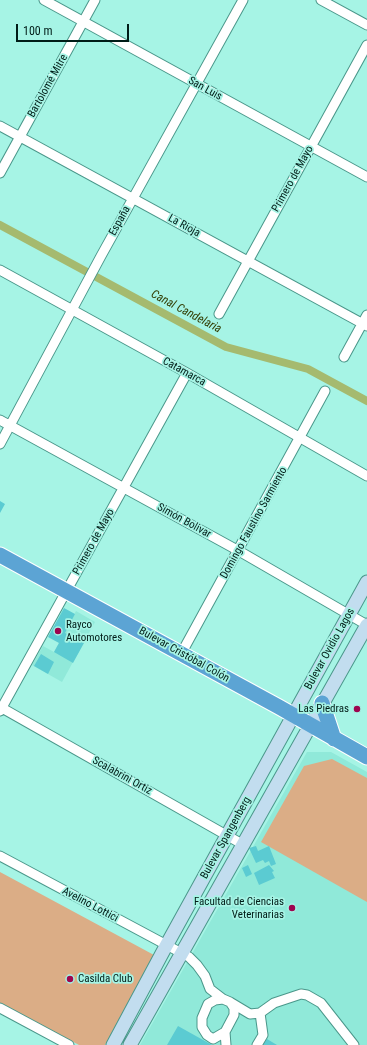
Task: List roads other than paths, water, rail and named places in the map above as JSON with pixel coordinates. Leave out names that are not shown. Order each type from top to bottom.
[{"type":"highway","name":"Bulevar Cristóbal Colón","points":[[0,555],[367,757]]},
{"type":"highway","points":[[322,703],[334,739]]},
{"type":"main road","name":"Bulevar Ovidio Lagos","points":[[293,716],[367,582]]},
{"type":"main road","name":"Bulevar Ovidio Lagos","points":[[310,726],[367,625]]},
{"type":"main road","name":"Bulevar Spangenberg","points":[[113,1045],[293,716]]},
{"type":"main road","name":"Bulevar Spangenberg","points":[[130,1045],[242,844],[310,726]]},
{"type":"street","name":"San Luis","points":[[44,0],[367,178]]},
{"type":"street","name":"Bartolomé Mitre","points":[[0,173],[95,0]]},
{"type":"street","name":"España","points":[[0,444],[101,256],[243,0]]},
{"type":"street","points":[[321,0],[367,25]]},
{"type":"street","name":"Primero de Mayo","points":[[219,314],[367,44]]},
{"type":"street","name":"La Rioja","points":[[0,126],[365,325]]},
{"type":"street","name":"Catamarca","points":[[0,270],[187,373],[367,476]]},
{"type":"street","points":[[344,357],[365,325],[367,315]]},
{"type":"street","name":"Primero de Mayo","points":[[1,709],[187,373]]},
{"type":"street","name":"Domingo Faustino Sarmiento","points":[[181,654],[239,551],[325,391]]},
{"type":"street","name":"Simón Bolivar","points":[[0,420],[239,551],[367,625]]},
{"type":"street","name":"Scalabrini Ortiz","points":[[1,709],[242,844]]},
{"type":"street","name":"Avelino Lottici","points":[[0,856],[188,957],[197,965],[205,976],[210,989]]},
{"type":"street","points":[[210,989],[226,1001],[234,1008],[234,1015],[225,1032],[225,1045],[207,1035],[202,1027],[202,1018],[208,1004],[210,989]]},
{"type":"street","points":[[208,1004],[215,1000],[226,1001],[250,1014],[260,1013],[274,1003],[301,994],[307,995],[321,1003],[354,1045]]},
{"type":"street","points":[[0,1008],[69,1045]]},
{"type":"street","points":[[257,1045],[263,1035],[260,1013]]},
{"type":"street","points":[[213,1039],[225,1032]]},
{"type":"waterway","name":"Canal Candelaria","points":[[0,225],[226,347],[308,369],[367,401]]},
{"type":"place","name":"Rayco Automotores","points":[[58,631]]},
{"type":"place","name":"Las Piedras","points":[[357,709]]},
{"type":"place","name":"Facultad de Ciencias Veterinarias","points":[[292,908]]},
{"type":"place","name":"Casilda Club","points":[[70,979]]}]
